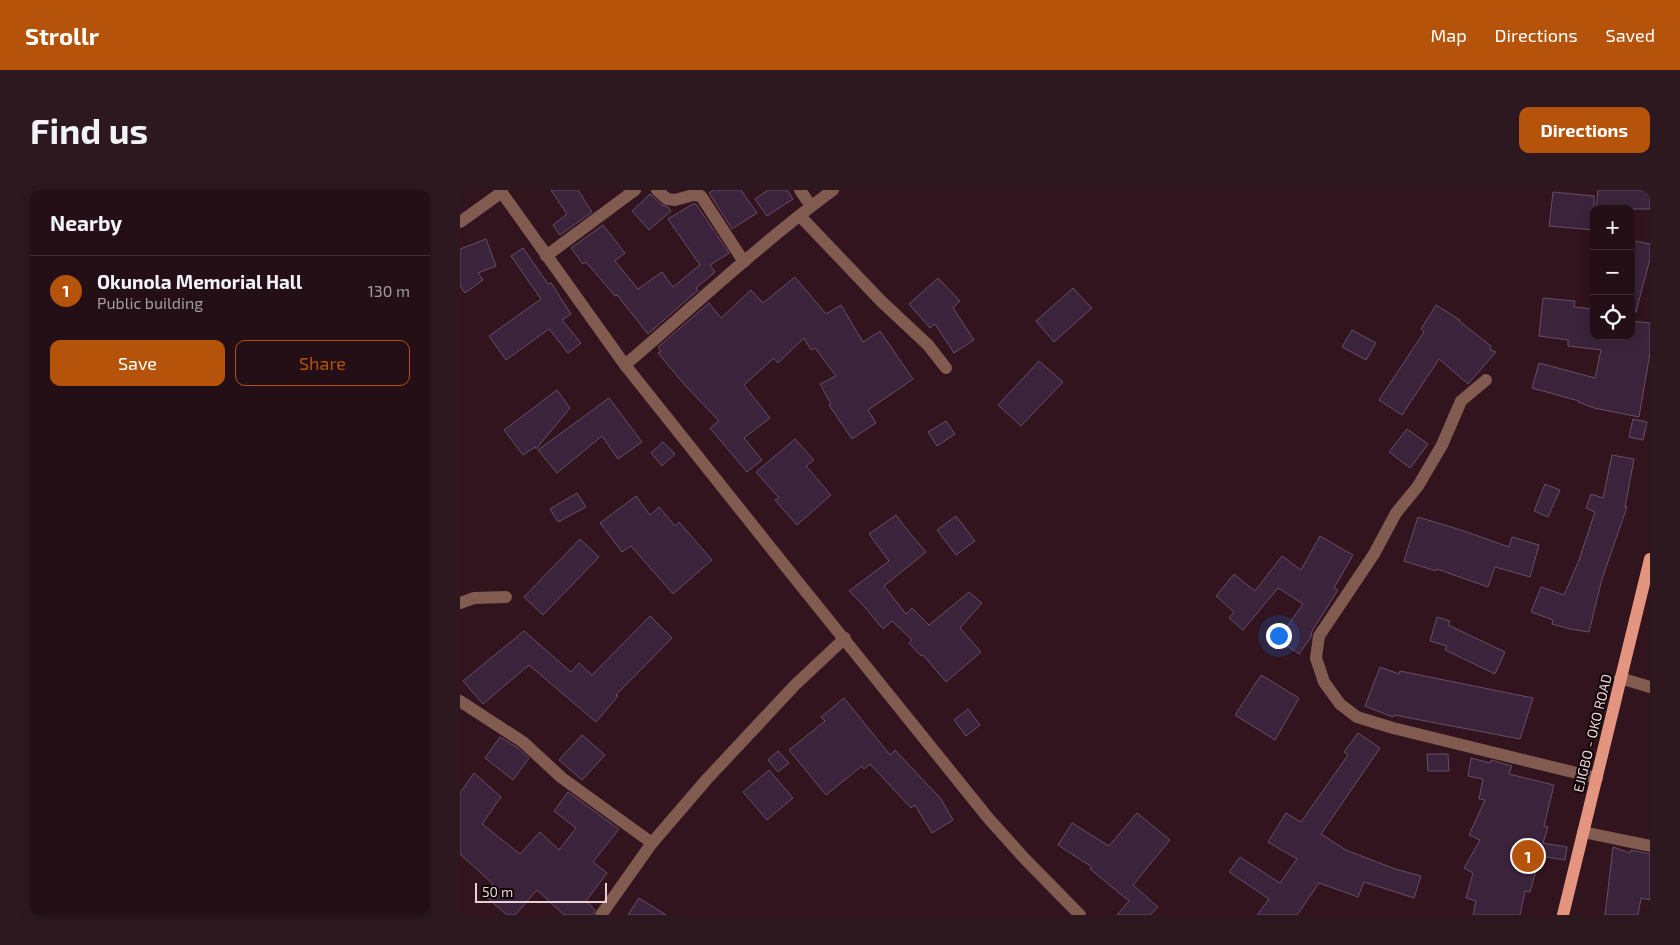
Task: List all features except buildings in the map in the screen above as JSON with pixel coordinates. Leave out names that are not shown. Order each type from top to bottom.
[{"type":"main road","name":"EJIGBO - OKO ROAD","points":[[1563,915],[1650,559]]},
{"type":"street","points":[[546,256],[636,190]]},
{"type":"street","points":[[657,190],[667,199],[675,200],[693,195],[701,196],[744,262]]},
{"type":"street","points":[[800,190],[811,206]]},
{"type":"street","points":[[625,365],[744,262],[833,190]]},
{"type":"street","points":[[460,222],[501,191],[625,365],[989,819],[1024,859],[1080,915]]},
{"type":"street","points":[[800,216],[881,301],[928,345],[946,368]]},
{"type":"street","points":[[1486,380],[1462,401],[1442,445],[1418,486],[1396,513],[1374,554],[1319,636],[1316,658],[1324,682],[1340,704],[1357,717],[1393,728],[1597,778]]},
{"type":"street","points":[[460,603],[474,598],[506,597]]},
{"type":"street","points":[[601,915],[652,842],[746,736],[795,685],[845,638]]},
{"type":"street","points":[[1620,678],[1650,687]]},
{"type":"street","points":[[460,701],[523,742],[562,778],[652,842]]},
{"type":"street","points":[[1583,832],[1650,846]]},
{"type":"place","name":"Okunola Memorial Hall","points":[[1528,856]]}]
